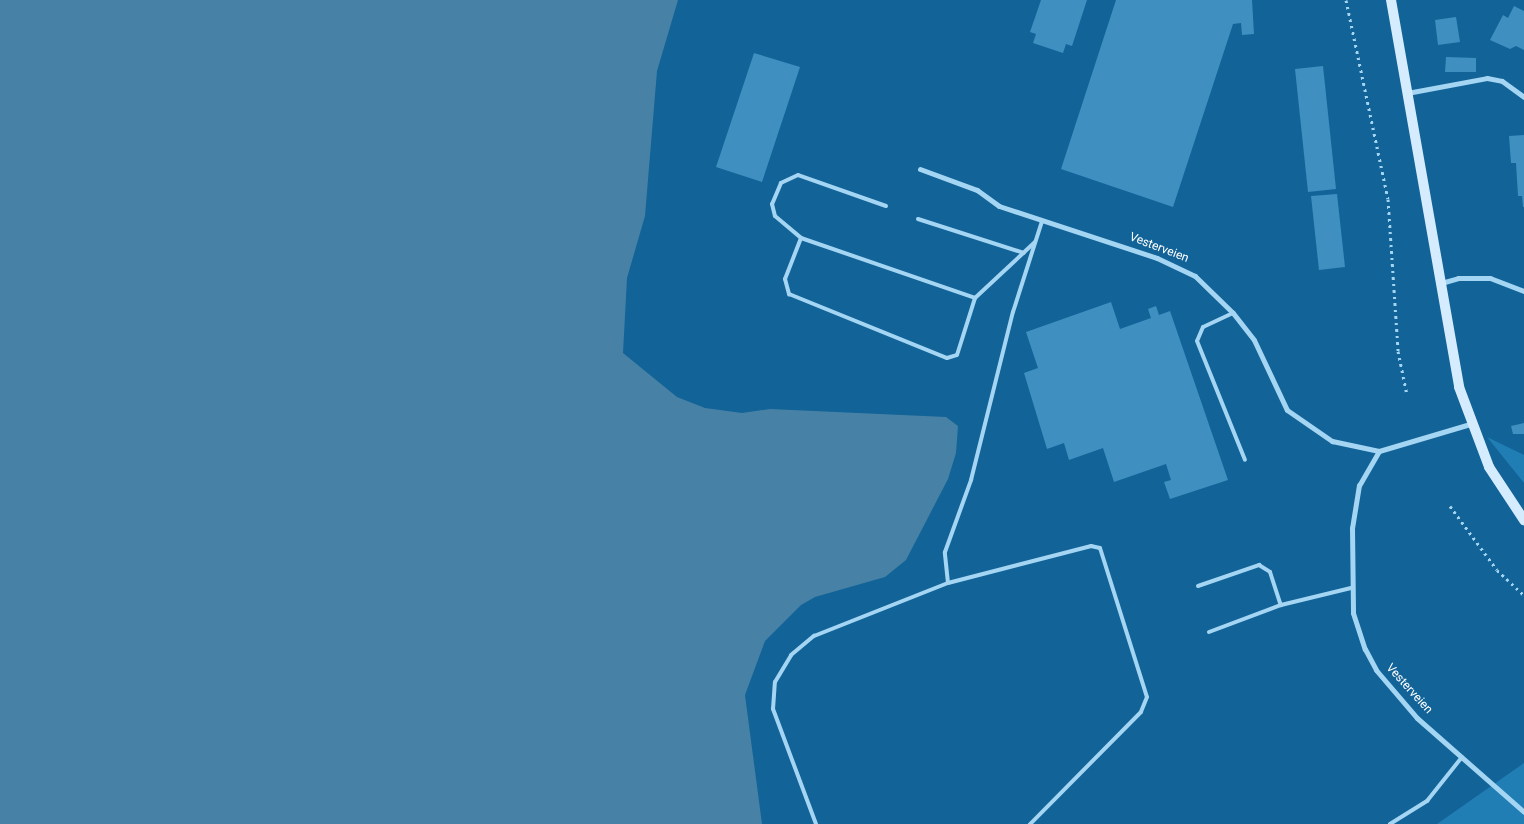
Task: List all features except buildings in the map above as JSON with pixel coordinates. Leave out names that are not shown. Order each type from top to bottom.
[{"type":"street","points":[[1391,0],[1459,387],[1470,424],[1489,467],[1524,520]]},
{"type":"street","points":[[1406,93],[1487,78],[1502,81],[1524,97]]},
{"type":"street","name":"Vesterveien","points":[[920,170],[977,190],[999,206],[1180,267],[1211,289],[1234,313],[1254,340],[1277,393],[1294,418],[1332,442],[1379,451],[1470,424]]},
{"type":"street","points":[[1441,283],[1458,278],[1490,278],[1524,291]]},
{"type":"street","name":"Vesterveien","points":[[1379,451],[1355,499],[1351,588],[1353,613],[1376,670],[1417,718],[1524,812]]},
{"type":"lane","points":[[886,206],[798,175],[787,178],[772,204],[775,216],[801,238],[975,298]]},
{"type":"lane","points":[[918,218],[1024,253]]},
{"type":"lane","points":[[948,582],[945,552],[971,480],[1013,312],[1042,221]]},
{"type":"lane","points":[[801,238],[785,279],[789,294],[947,358],[957,355],[975,298],[1036,242]]},
{"type":"lane","points":[[1234,313],[1203,327],[1197,341],[1245,460]]},
{"type":"lane","points":[[816,824],[773,709],[775,682],[792,655],[814,636],[948,582],[1091,546],[1100,548],[1106,556],[1147,697],[1141,712],[1030,824]]},
{"type":"lane","points":[[1198,586],[1259,565],[1270,572],[1282,605]]},
{"type":"lane","points":[[1209,632],[1282,605],[1351,588]]},
{"type":"lane","points":[[1390,824],[1423,804],[1462,757]]},
{"type":"path","points":[[1346,0],[1388,199],[1398,351],[1406,395]]},
{"type":"path","points":[[1450,506],[1497,570],[1524,595]]},
{"type":"shaded area","points":[[0,0],[678,0],[657,71],[645,216],[627,278],[623,353],[677,397],[705,408],[742,413],[770,409],[946,417],[958,426],[956,453],[948,479],[906,560],[885,577],[815,597],[801,605],[765,641],[745,695],[762,824],[0,824]]},
{"type":"shaded area","points":[[1487,437],[1524,455],[1524,483]]},
{"type":"shaded area","points":[[1524,763],[1524,824],[1437,824]]}]
